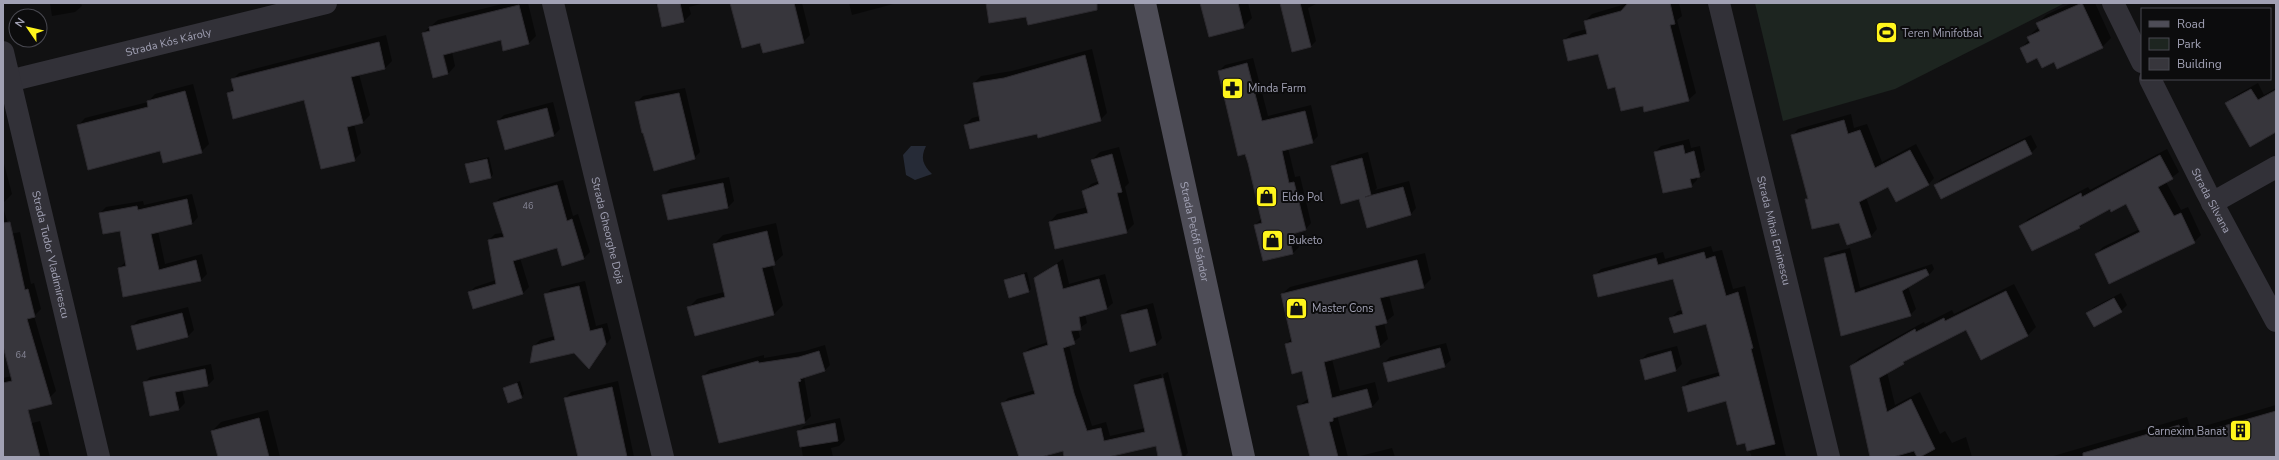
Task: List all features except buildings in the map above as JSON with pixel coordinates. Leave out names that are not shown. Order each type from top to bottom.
[{"type":"main road","name":"Strada Petőfi Sándor","points":[[1144,4],[1244,457]]},
{"type":"street","name":"Strada Kós Károly","points":[[9,80],[326,3]]},
{"type":"street","name":"Strada Gheorghe Doja","points":[[554,3],[663,457]]},
{"type":"street","name":"Strada Mihai Eminescu","points":[[1719,3],[1830,457]]},
{"type":"street","points":[[2112,3],[2141,60]]},
{"type":"street","name":"Strada Tudor Vladimirescu","points":[[3,52],[100,457]]},
{"type":"street","name":"Strada Silvana","points":[[2150,80],[2212,203],[2276,320]]},
{"type":"street","points":[[2212,203],[2276,167]]},
{"type":"green space","points":[[1755,3],[2065,3],[1895,89],[1783,121]]},
{"type":"water","points":[[911,146],[926,146],[923,154],[923,161],[926,168],[932,174],[915,180],[906,175],[903,155]]},
{"type":"place","name":"Teren Minifotbal","points":[[1886,33]]},
{"type":"place","name":"Minda Farm","points":[[1233,88]]},
{"type":"place","name":"Eldo Pol","points":[[1267,197]]},
{"type":"place","name":"Buketo","points":[[1272,240]]},
{"type":"place","name":"Master Cons","points":[[1297,308]]},
{"type":"place","name":"Carnexim Banat","points":[[2241,431]]}]
